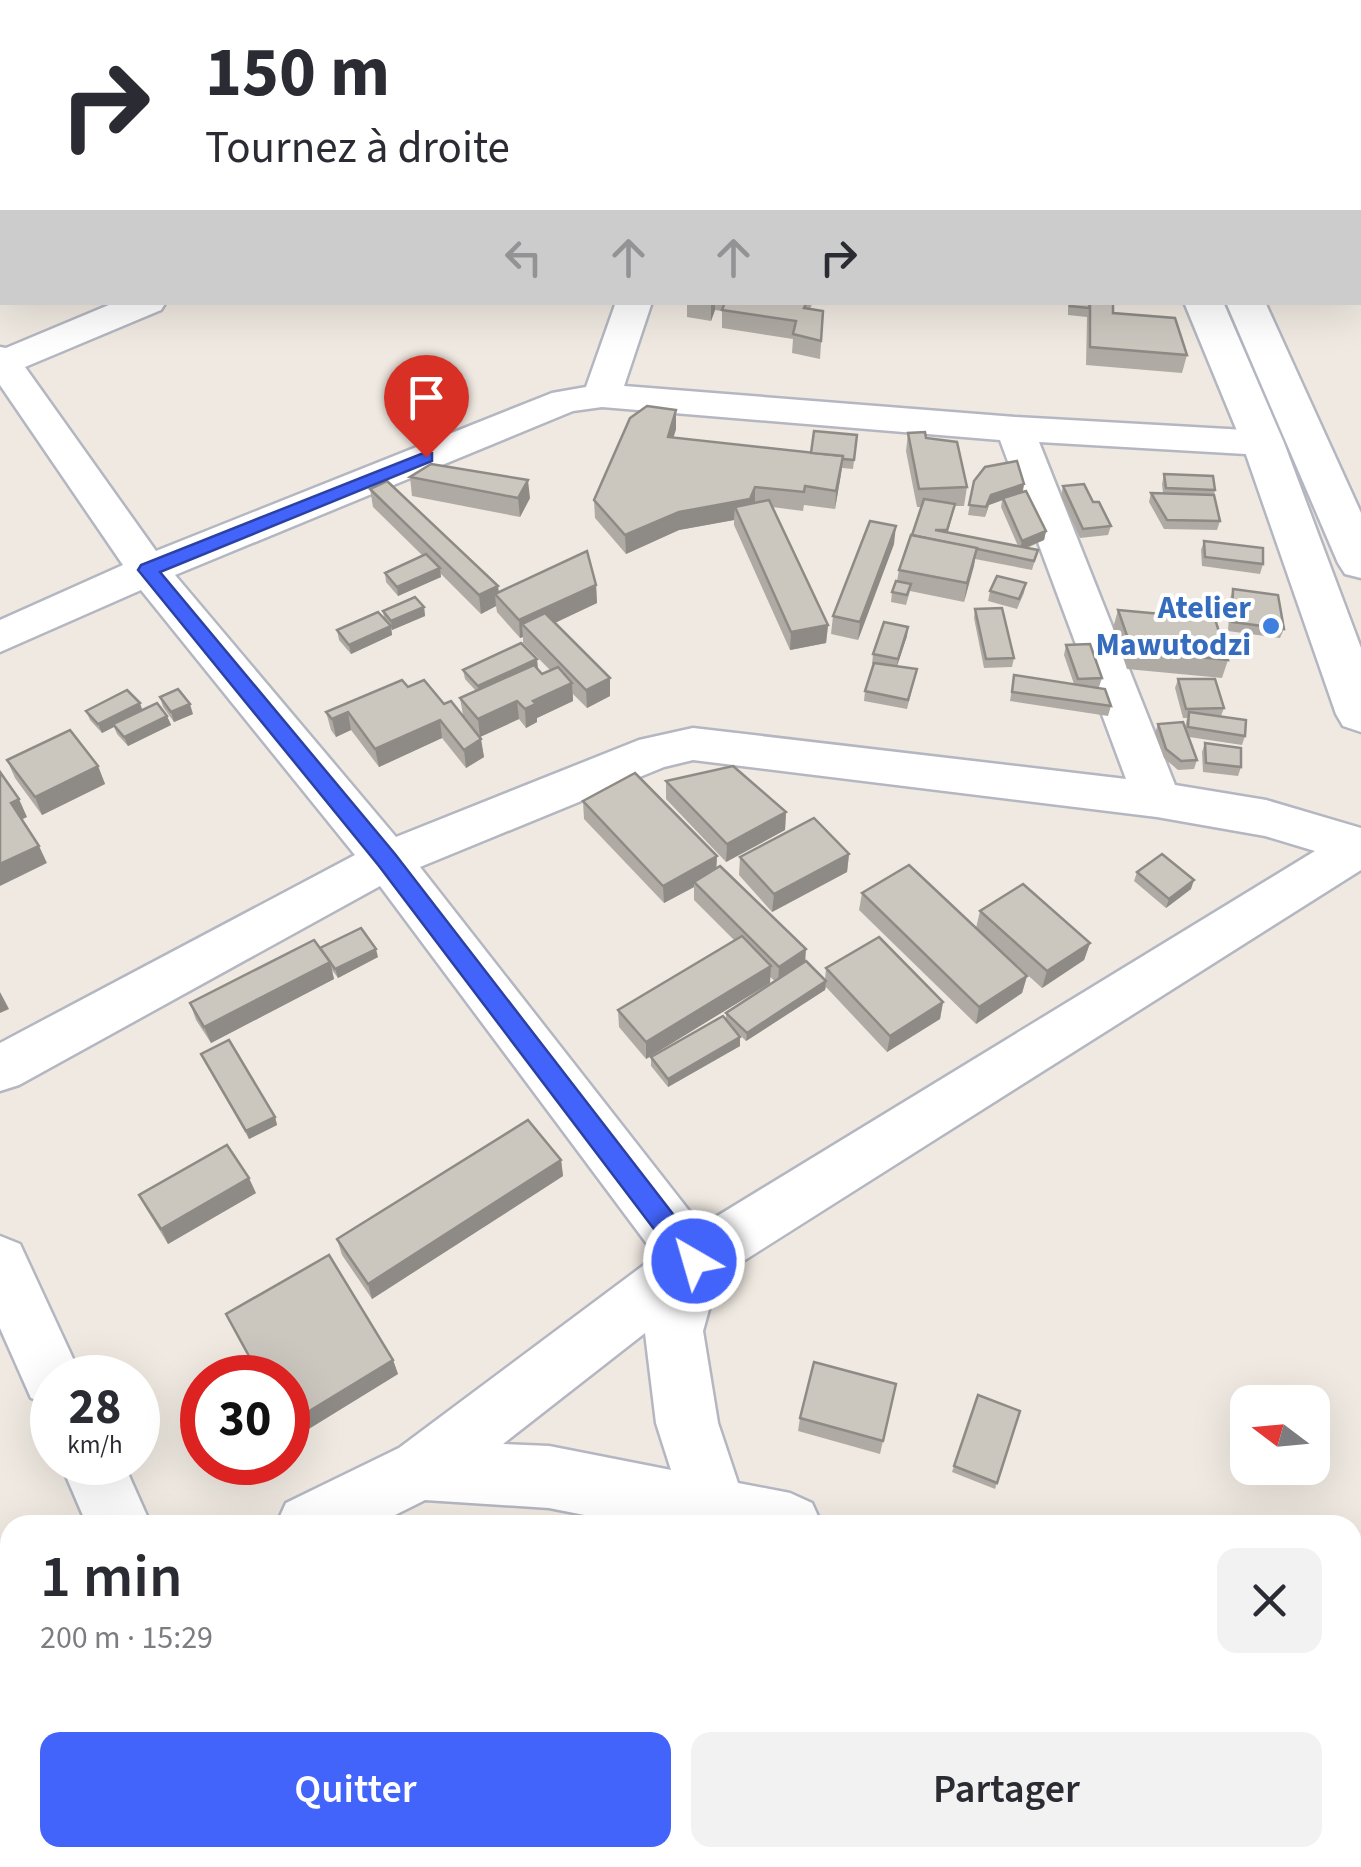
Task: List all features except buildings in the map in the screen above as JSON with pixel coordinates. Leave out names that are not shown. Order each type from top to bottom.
[{"type":"main road","points":[[1204,305],[1263,443],[1361,714]]},
{"type":"main road","points":[[1245,305],[1361,564]]},
{"type":"street","points":[[141,305],[1,362],[148,570],[387,860],[694,1261]]},
{"type":"street","points":[[602,396],[633,305]]},
{"type":"street","points":[[0,637],[148,570],[565,401],[602,396],[1015,430],[1263,443]]},
{"type":"street","points":[[1015,430],[1157,800]]},
{"type":"street","points":[[0,1070],[387,860],[655,752],[692,744],[1157,800],[1266,818],[1360,847]]},
{"type":"street","points":[[328,1515],[421,1469],[694,1261],[1360,847]]},
{"type":"street","points":[[694,1261],[674,1331],[687,1423],[714,1508]]},
{"type":"street","points":[[0,1262],[42,1355]]},
{"type":"street","points":[[421,1469],[549,1477],[745,1515]]},
{"type":"street","points":[[101,1485],[114,1515]]},
{"type":"place","name":"Atelier Mawutodzi","points":[[1271,626]]},
{"type":"route","points":[[426,457],[148,570],[387,860],[694,1261]]}]
